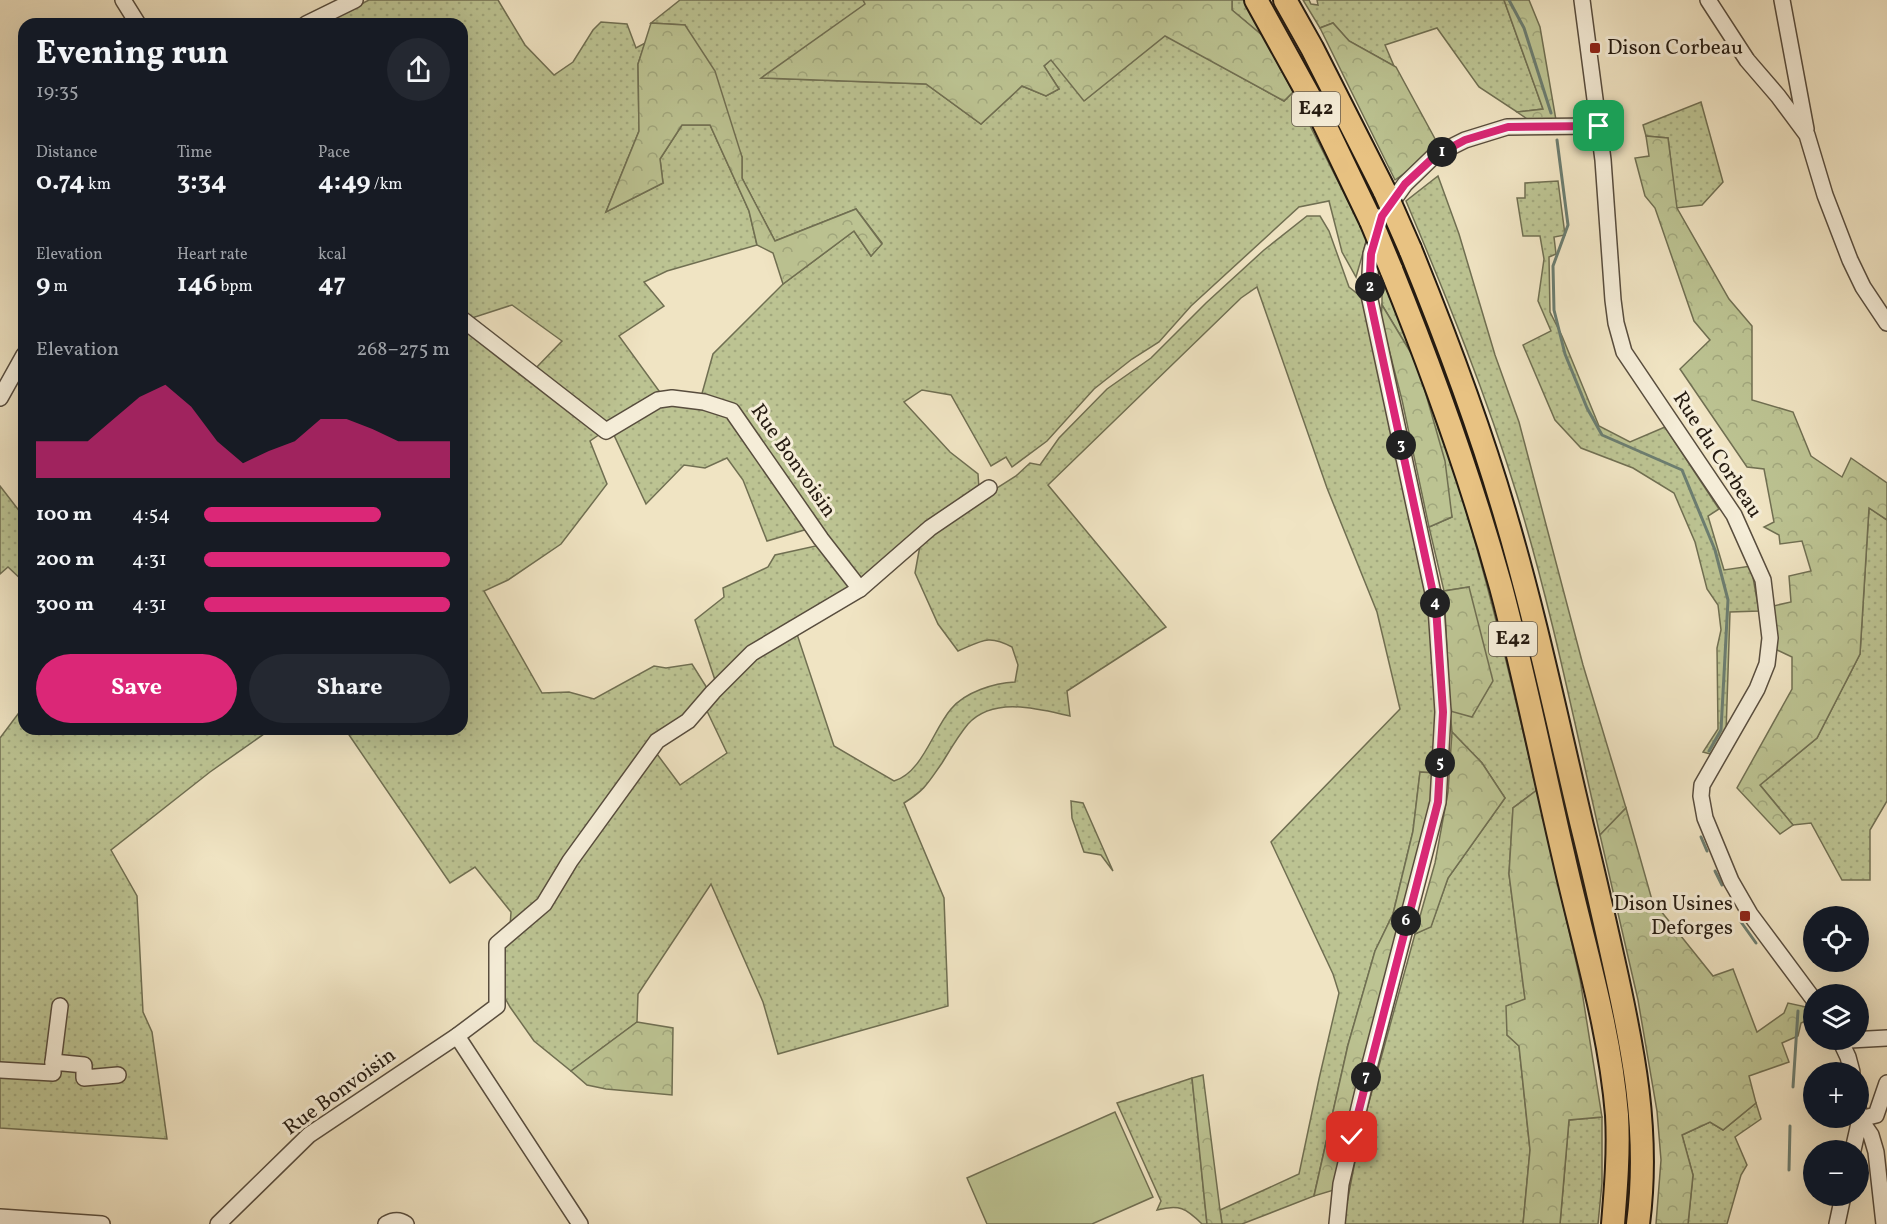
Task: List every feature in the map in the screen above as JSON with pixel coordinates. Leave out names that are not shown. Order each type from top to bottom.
[{"type":"highway","name":"E42","points":[[1256,0],[1323,121],[1371,221],[1433,376],[1480,515],[1533,720],[1611,1072],[1617,1115],[1618,1148],[1613,1224]]},
{"type":"highway","name":"E42","points":[[1285,0],[1339,99],[1410,249],[1446,338],[1504,509],[1525,583],[1627,1018],[1636,1071],[1644,1157],[1638,1224]]},
{"type":"street","points":[[123,0],[134,18]]},
{"type":"street","points":[[318,18],[355,0]]},
{"type":"street","name":"Rue du Corbeau","points":[[1582,0],[1603,160],[1613,300],[1616,323],[1624,352],[1734,515],[1763,580],[1770,638],[1767,664],[1757,689],[1702,784],[1701,796],[1705,818],[1731,881],[1750,914],[1803,985]]},
{"type":"street","points":[[1708,0],[1747,60],[1807,135]]},
{"type":"street","points":[[1782,0],[1807,135],[1825,195],[1863,287],[1887,323]]},
{"type":"street","points":[[1337,1224],[1341,1184],[1363,1091],[1438,802],[1443,712],[1436,607],[1369,295],[1371,254],[1382,216],[1405,184],[1435,156],[1465,140],[1508,127],[1599,126]]},
{"type":"street","name":"Rue Bonvoisin","points":[[218,1224],[309,1135],[457,1036],[496,1006],[497,944],[544,904],[570,861],[657,741],[688,721],[713,692],[752,654],[860,589],[821,539],[732,411],[704,402],[672,398],[658,400],[606,431],[468,324]]},
{"type":"street","points":[[0,398],[18,366]]},
{"type":"street","points":[[860,589],[930,528],[989,488]]},
{"type":"street","points":[[0,1070],[53,1073],[60,1006]]},
{"type":"street","points":[[457,1036],[580,1224]]},
{"type":"street","points":[[1869,1039],[1887,1038]]},
{"type":"street","points":[[53,1062],[84,1065],[84,1078],[118,1075]]},
{"type":"street","points":[[1869,1114],[1876,1115],[1887,1083]]},
{"type":"street","points":[[1867,1128],[1876,1152],[1884,1224]]},
{"type":"street","points":[[1837,1224],[1841,1206]]},
{"type":"street","points":[[0,1217],[102,1224]]},
{"type":"street","points":[[386,1224],[396,1220],[406,1224]]},
{"type":"green space","points":[[369,0],[498,0],[525,45],[554,75],[573,62],[593,30],[601,22],[627,24],[636,48],[645,43],[638,64],[639,131],[606,212],[663,183],[660,159],[682,125],[710,125],[749,211],[757,245],[667,271],[644,282],[664,306],[619,336],[662,395],[613,423],[601,420],[535,369],[562,341],[512,305],[468,318],[468,18],[333,18]]},
{"type":"green space","points":[[680,0],[863,0],[866,4],[762,78],[926,84],[981,124],[1022,86],[1046,96],[1059,89],[1044,66],[1051,59],[1085,100],[1165,35],[1284,101],[1293,92],[1367,239],[1356,277],[1342,252],[1329,201],[1299,207],[1191,306],[1159,342],[1132,359],[1094,389],[1047,441],[1012,467],[1006,457],[991,466],[951,395],[922,390],[904,402],[950,452],[978,474],[979,489],[860,583],[733,407],[701,397],[713,354],[783,284],[854,231],[871,256],[882,243],[856,209],[775,241],[742,178],[742,157],[685,25],[651,23]]},
{"type":"green space","points":[[863,0],[1232,0],[1232,10],[1263,36],[1293,92],[1284,101],[1165,36],[1084,101],[1051,60],[1044,66],[1059,89],[1046,96],[1022,86],[981,124],[926,84],[761,78],[865,4]]},
{"type":"green space","points":[[1232,0],[1244,0],[1263,36],[1232,10]]},
{"type":"green space","points":[[1303,0],[1309,0],[1311,4],[1318,5],[1317,0],[1504,0],[1543,109],[1517,112],[1479,87],[1437,28],[1385,45],[1394,66],[1349,41],[1333,23],[1320,28]]},
{"type":"green space","points":[[1504,0],[1529,0],[1540,27],[1556,120],[1533,123],[1517,112],[1543,109]]},
{"type":"green space","points":[[651,23],[685,25],[715,71],[742,157],[742,178],[775,241],[856,209],[882,244],[871,256],[854,231],[783,284],[773,253],[757,245],[749,211],[710,125],[682,125],[660,159],[663,183],[606,212],[639,131],[638,64]]},
{"type":"green space","points":[[1333,23],[1349,41],[1396,67],[1440,148],[1395,180],[1320,28]]},
{"type":"green space","points":[[1701,102],[1723,182],[1702,205],[1676,208],[1668,138],[1646,136],[1643,125]]},
{"type":"green space","points":[[1646,136],[1668,138],[1677,208],[1729,299],[1752,326],[1752,400],[1793,412],[1811,456],[1842,477],[1851,458],[1887,483],[1887,520],[1869,508],[1860,654],[1817,738],[1760,785],[1793,825],[1780,834],[1737,788],[1792,689],[1792,657],[1775,649],[1773,606],[1791,602],[1789,576],[1811,571],[1802,541],[1780,544],[1779,535],[1764,527],[1774,522],[1764,469],[1747,467],[1680,369],[1710,340],[1694,321],[1655,208],[1645,196],[1635,158],[1649,156]]},
{"type":"green space","points":[[1438,176],[1459,234],[1495,355],[1519,422],[1583,665],[1626,808],[1600,835],[1551,621],[1517,495],[1465,346],[1406,201]]},
{"type":"green space","points":[[1558,181],[1565,235],[1554,237],[1556,254],[1549,257],[1550,312],[1599,426],[1630,442],[1665,427],[1719,509],[1708,516],[1724,570],[1751,566],[1759,611],[1730,612],[1726,733],[1710,754],[1703,752],[1718,729],[1717,648],[1721,630],[1718,605],[1707,589],[1695,542],[1674,493],[1633,468],[1581,448],[1555,420],[1523,345],[1551,331],[1538,301],[1544,259],[1540,236],[1523,236],[1517,198],[1525,198],[1525,183]]},
{"type":"green space","points":[[1307,216],[1320,216],[1329,231],[1349,287],[1364,299],[1436,645],[1435,773],[1420,772],[1413,831],[1393,914],[1375,951],[1348,1045],[1314,1196],[1242,1224],[1222,1224],[1220,1210],[1299,1174],[1339,993],[1333,974],[1271,842],[1400,709],[1377,612],[1327,488],[1257,287],[1241,298],[1048,485],[1166,627],[1067,691],[1070,716],[1017,707],[1003,707],[979,715],[964,729],[926,786],[904,803],[944,898],[948,1006],[778,1054],[763,1002],[711,884],[638,994],[637,1022],[571,1071],[534,1041],[505,998],[504,950],[513,935],[576,861],[654,750],[680,785],[727,753],[706,709],[758,653],[796,631],[834,746],[894,781],[904,776],[920,760],[945,718],[957,703],[980,690],[998,684],[1015,682],[1018,665],[1012,647],[997,641],[985,640],[958,651],[938,624],[915,573],[921,540],[934,528],[1016,476],[1030,463],[1040,465],[1059,438],[1107,389],[1151,358],[1264,250]]},
{"type":"green space","points":[[1382,278],[1401,324],[1414,358],[1382,305]]},
{"type":"green space","points":[[1382,305],[1417,363],[1445,461],[1452,517],[1429,527],[1402,400],[1381,319]]},
{"type":"green space","points":[[468,329],[603,432],[590,441],[607,484],[561,544],[508,580],[484,591],[542,693],[569,692],[594,699],[654,666],[666,668],[692,664],[707,688],[690,714],[662,732],[544,898],[510,927],[511,912],[475,867],[450,883],[349,735],[468,735]]},
{"type":"green space","points":[[1419,370],[1476,545],[1537,790],[1513,808],[1509,874],[1525,999],[1507,1035],[1519,1046],[1530,1150],[1523,1224],[1343,1224],[1360,1135],[1415,934],[1431,926],[1448,878],[1505,798],[1482,763],[1452,732],[1450,711],[1469,587],[1444,591],[1429,527],[1452,517]]},
{"type":"green space","points":[[672,401],[732,415],[811,528],[767,541],[743,480],[727,458],[705,468],[684,465],[646,504],[613,433]]},
{"type":"green space","points":[[0,486],[18,509],[18,576],[8,567],[0,574]]},
{"type":"green space","points":[[1869,508],[1887,520],[1887,801],[1870,830],[1870,880],[1842,880],[1811,823],[1793,825],[1760,785],[1817,738],[1860,654]]},
{"type":"green space","points":[[820,545],[855,587],[716,683],[695,620],[724,597],[723,588],[768,567],[775,555]]},
{"type":"green space","points":[[1469,587],[1493,681],[1472,717],[1450,711],[1444,591]]},
{"type":"green space","points":[[18,714],[18,735],[262,735],[210,772],[111,850],[137,896],[143,1012],[152,1032],[167,1139],[0,1128],[0,738]]},
{"type":"green space","points":[[1452,732],[1482,763],[1505,798],[1448,878],[1431,927],[1415,934],[1435,863],[1448,792]]},
{"type":"green space","points":[[1420,772],[1435,773],[1432,809],[1334,1190],[1314,1196],[1348,1045],[1375,951],[1393,914],[1413,831]]},
{"type":"green space","points":[[1537,790],[1580,979],[1602,1117],[1569,1120],[1560,1224],[1523,1224],[1530,1150],[1519,1046],[1507,1035],[1506,1006],[1525,999],[1509,874],[1513,808]]},
{"type":"green space","points":[[1071,801],[1083,803],[1113,871],[1101,855],[1084,852],[1072,818]]},
{"type":"green space","points":[[1626,808],[1652,900],[1713,976],[1733,969],[1757,1032],[1784,1013],[1788,1003],[1803,1006],[1803,1022],[1798,1036],[1782,1043],[1789,1062],[1749,1076],[1756,1103],[1723,1130],[1710,1122],[1682,1135],[1693,1175],[1688,1224],[1656,1224],[1661,1160],[1657,1111],[1638,1000],[1600,835]]},
{"type":"green space","points":[[637,1022],[673,1028],[672,1095],[587,1085],[571,1071]]},
{"type":"green space","points":[[1203,1075],[1222,1224],[1207,1224],[1192,1078]]},
{"type":"green space","points":[[1192,1078],[1207,1224],[1202,1224],[1182,1209],[1171,1207],[1157,1210],[1161,1201],[1117,1103]]},
{"type":"green space","points":[[1756,1103],[1761,1119],[1735,1137],[1747,1165],[1741,1175],[1727,1224],[1688,1224],[1693,1175],[1682,1135],[1710,1122],[1723,1130]]},
{"type":"green space","points":[[1115,1112],[1153,1197],[1092,1224],[987,1224],[967,1178]]},
{"type":"green space","points":[[1602,1117],[1602,1183],[1598,1224],[1560,1224],[1569,1120]]},
{"type":"waterway","points":[[1509,0],[1524,28],[1551,113]]},
{"type":"waterway","points":[[1557,140],[1568,225],[1553,266],[1554,310],[1565,354],[1587,408],[1602,435],[1682,470],[1715,550],[1728,600],[1721,730],[1709,751]]},
{"type":"waterway","points":[[1701,837],[1707,851]]},
{"type":"waterway","points":[[1715,871],[1722,885]]},
{"type":"waterway","points":[[1741,922],[1756,943]]},
{"type":"waterway","points":[[1793,1087],[1798,1011]]},
{"type":"waterway","points":[[1789,1170],[1790,1126]]},
{"type":"place","name":"Dison Corbeau","points":[[1595,48]]},
{"type":"place","name":"Dison Usines Deforges","points":[[1745,916]]},
{"type":"route","points":[[1352,1137],[1438,802],[1443,712],[1436,607],[1369,295],[1371,254],[1382,216],[1405,184],[1435,156],[1465,140],[1508,127],[1599,126]]}]
